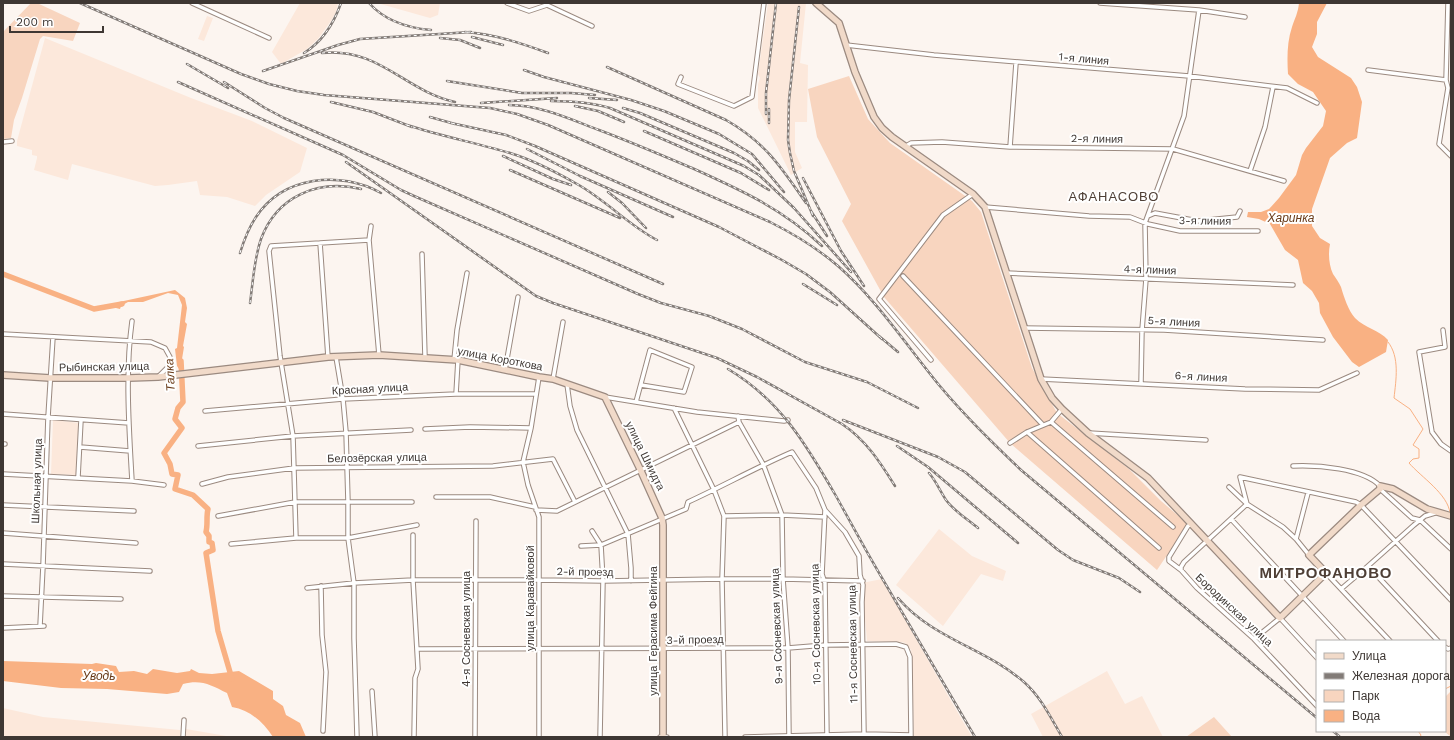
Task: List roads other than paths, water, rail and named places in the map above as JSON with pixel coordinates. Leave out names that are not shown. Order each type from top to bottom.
[{"type":"street","points":[[192,3],[269,38]]},
{"type":"street","points":[[507,3],[529,11],[547,5],[592,26]]},
{"type":"street","points":[[681,78],[678,84],[734,106],[752,97],[764,3]]},
{"type":"street","points":[[816,3],[839,23],[854,72],[874,117],[882,128],[892,137],[973,194],[985,207],[1041,379],[1052,398],[1088,433],[1148,478],[1316,657]]},
{"type":"street","points":[[1100,3],[1200,10],[1246,17]]},
{"type":"street","points":[[1448,3],[1446,80],[1448,88],[1439,144],[1451,156]]},
{"type":"street","points":[[1140,383],[1146,279],[1146,223],[1184,116],[1200,10]]},
{"type":"street","name":"1-я линия","points":[[846,45],[1016,63],[1189,76],[1287,88],[1317,103]]},
{"type":"street","points":[[1010,147],[1016,63]]},
{"type":"street","points":[[1368,70],[1446,80]]},
{"type":"street","points":[[1250,171],[1265,127],[1273,87]]},
{"type":"street","points":[[3,142],[12,141]]},
{"type":"street","name":"2-я линия","points":[[906,146],[911,143],[942,142],[1010,147],[1173,149],[1284,181]]},
{"type":"street","points":[[931,360],[879,299],[943,215],[973,194]]},
{"type":"street","name":"3-я линия","points":[[985,207],[1089,216],[1130,217],[1146,223],[1180,231],[1258,230]]},
{"type":"street","points":[[1148,216],[1155,213],[1198,221],[1237,217],[1240,211]]},
{"type":"street","points":[[371,226],[370,240],[379,355]]},
{"type":"street","points":[[296,538],[293,436],[280,356],[269,251],[271,246],[370,240]]},
{"type":"street","points":[[320,243],[328,357]]},
{"type":"street","points":[[422,254],[425,357]]},
{"type":"street","points":[[456,394],[457,330],[467,273]]},
{"type":"street","name":"4-я линия","points":[[1006,273],[1293,285]]},
{"type":"street","points":[[903,276],[1043,425]]},
{"type":"street","points":[[505,370],[518,297]]},
{"type":"street","points":[[132,321],[129,378],[129,423],[132,481]]},
{"type":"street","points":[[553,378],[563,322]]},
{"type":"street","name":"5-я линия","points":[[1024,328],[1142,330],[1323,340]]},
{"type":"street","points":[[1443,330],[1445,348],[1419,352],[1432,432],[1441,444],[1451,451]]},
{"type":"street","points":[[3,334],[151,342],[165,348],[170,356],[168,367],[158,377]]},
{"type":"street","name":"Школьная улица","points":[[3,628],[42,626],[40,598],[43,566],[48,417],[53,337]]},
{"type":"street","points":[[636,402],[650,350],[692,367],[684,392],[641,385]]},
{"type":"street","name":"улица Короткова","points":[[204,371],[328,357],[379,355],[425,357],[456,360],[538,377],[553,378],[605,397],[697,412],[784,421],[788,420]]},
{"type":"street","points":[[336,357],[343,399],[348,468],[348,538],[354,583],[357,737]]},
{"type":"street","name":"Рыбинская улица","points":[[3,375],[50,378],[129,378],[158,377],[204,371]]},
{"type":"street","name":"6-я линия","points":[[1041,379],[1245,389],[1320,390],[1357,373]]},
{"type":"street","points":[[523,462],[531,428],[538,377]]},
{"type":"street","points":[[568,384],[570,406],[577,430],[628,534],[631,581]]},
{"type":"street","name":"Красная улица","points":[[205,411],[343,399],[456,394],[536,394]]},
{"type":"street","name":"улица Шмидта","points":[[605,397],[640,469],[662,518],[663,525]]},
{"type":"street","points":[[674,408],[714,490],[724,516],[722,578],[725,737]]},
{"type":"street","points":[[1010,443],[1027,432],[1051,422],[1062,409]]},
{"type":"street","points":[[3,414],[129,423]]},
{"type":"street","points":[[436,497],[490,497],[535,509],[557,511],[640,469],[739,422],[738,416]]},
{"type":"street","points":[[78,477],[81,420]]},
{"type":"street","name":"9-я Сосневская улица","points":[[739,422],[763,464],[782,515],[783,579],[788,648],[789,736]]},
{"type":"street","points":[[1051,422],[1173,527]]},
{"type":"street","points":[[425,429],[470,427],[531,428]]},
{"type":"street","points":[[198,446],[346,432],[411,430]]},
{"type":"street","points":[[1027,432],[1159,548]]},
{"type":"street","points":[[1088,433],[1206,440]]},
{"type":"street","points":[[80,447],[130,451]]},
{"type":"street","name":"11-я Сосневская улица","points":[[763,464],[792,452],[816,488],[825,510],[845,532],[859,556],[862,581],[864,585],[862,602],[864,736]]},
{"type":"street","name":"Белозёрская улица","points":[[202,484],[228,477],[294,468],[493,466],[553,459],[574,502]]},
{"type":"street","name":"улица Каравайковой","points":[[523,462],[528,485],[539,518],[539,737]]},
{"type":"street","points":[[581,546],[601,545],[686,509],[688,502],[763,464]]},
{"type":"street","points":[[1293,466],[1318,466],[1340,469],[1369,477],[1412,518],[1420,520],[1451,549]]},
{"type":"street","points":[[3,474],[78,477],[164,485]]},
{"type":"street","points":[[1247,504],[1240,477],[1308,493],[1356,502],[1361,505],[1451,600]]},
{"type":"street","points":[[1229,486],[1247,504],[1278,523],[1296,539],[1309,555],[1389,640]]},
{"type":"street","points":[[1309,555],[1380,487]]},
{"type":"street","points":[[1380,487],[1393,489],[1435,513],[1451,516]]},
{"type":"street","points":[[1296,539],[1308,493]]},
{"type":"street","points":[[218,516],[295,502],[412,502]]},
{"type":"street","points":[[1181,570],[1184,562],[1247,504]]},
{"type":"street","points":[[3,505],[134,511]]},
{"type":"street","name":"10-я Сосневская улица","points":[[825,510],[822,574],[826,603],[827,736]]},
{"type":"street","points":[[1341,589],[1396,543],[1420,520],[1425,516],[1435,513]]},
{"type":"street","points":[[724,516],[782,515],[825,517]]},
{"type":"street","points":[[1231,519],[1343,640]]},
{"type":"street","name":"4-я Сосневская улица","points":[[475,737],[476,650],[474,580],[476,521]]},
{"type":"street","name":"Бородинская улица","points":[[1192,524],[1188,526],[1168,559],[1181,570],[1197,588],[1254,639],[1316,705]]},
{"type":"street","name":"улица Герасима Фейгина","points":[[663,525],[663,737]]},
{"type":"street","points":[[231,544],[296,538],[348,538],[417,526]]},
{"type":"street","points":[[592,531],[601,545],[603,581],[600,737]]},
{"type":"street","points":[[3,534],[136,543]]},
{"type":"street","points":[[413,535],[413,580],[418,669],[415,678],[414,737]]},
{"type":"street","points":[[3,564],[150,571]]},
{"type":"street","points":[[1368,566],[1437,640]]},
{"type":"street","points":[[1254,639],[1280,618],[1326,573]]},
{"type":"street","name":"2-й проезд","points":[[307,588],[354,583],[413,580],[631,581],[722,578],[862,581]]},
{"type":"street","points":[[322,586],[322,635],[326,672],[324,731]]},
{"type":"street","points":[[3,596],[121,599]]},
{"type":"street","name":"3-й проезд","points":[[417,649],[476,650],[539,648],[602,650],[788,648],[826,645],[896,644],[906,647],[910,657],[911,736]]},
{"type":"street","points":[[372,691],[375,737]]},
{"type":"street","points":[[183,737],[184,720]]},
{"type":"street","points":[[745,737],[911,736]]},
{"type":"street","points":[[660,737],[667,737]]},
{"type":"water","name":"Харинка","points":[[1299,3],[1327,3],[1317,22],[1317,34],[1312,47],[1318,57],[1351,78],[1357,87],[1362,102],[1357,138],[1347,143],[1330,158],[1312,209],[1312,226],[1320,238],[1330,244],[1329,259],[1332,271],[1341,287],[1350,311],[1355,318],[1388,340],[1386,352],[1359,367],[1352,362],[1333,337],[1320,313],[1319,303],[1312,291],[1303,283],[1298,260],[1285,250],[1270,224],[1259,219],[1247,217],[1248,212],[1261,212],[1269,209],[1279,198],[1296,175],[1302,155],[1306,148],[1323,126],[1326,111],[1313,92],[1298,84],[1288,74],[1288,44]]},
{"type":"water","points":[[175,290],[185,298],[187,308],[185,322],[187,324],[182,359],[184,369],[179,369],[177,366],[175,349],[177,348],[182,305],[178,295],[168,293],[143,302],[128,302],[121,306],[120,309],[112,307],[119,302]]},
{"type":"water","name":"Уводь","points":[[3,661],[96,663],[116,666],[119,672],[134,671],[147,674],[153,669],[177,673],[190,671],[191,669],[199,673],[212,674],[239,671],[273,691],[273,699],[283,706],[286,715],[300,723],[306,737],[273,737],[265,726],[256,718],[245,711],[232,707],[227,693],[206,684],[195,682],[183,684],[179,692],[167,694],[107,689],[61,688],[3,681]]},
{"type":"waterway","name":"Талка","points":[[3,274],[94,309],[122,304]]},
{"type":"waterway","name":"Харинка","points":[[1388,342],[1392,348],[1396,362],[1394,398],[1410,409],[1423,429],[1413,445],[1419,449],[1419,458],[1413,459],[1409,463],[1444,499],[1450,513]]},
{"type":"waterway","name":"Талка","points":[[181,361],[183,402],[178,408],[175,419],[182,428],[164,453],[170,464],[172,474],[178,475],[175,489],[193,495],[208,509],[206,532],[209,536],[209,542],[212,543],[213,550],[206,553],[218,631],[232,679]]},
{"type":"waterway","name":"Харинка","points":[[1446,688],[1451,686]]},
{"type":"waterway","name":"Харинка","points":[[1419,732],[1421,735],[1420,737]]},
{"type":"railway","points":[[80,3],[241,74],[269,84],[297,91],[324,95],[490,108],[517,114],[548,125],[770,222],[797,236],[830,259],[852,279],[891,323],[949,396],[978,428],[1021,470],[1316,717]]},
{"type":"railway","points":[[304,53],[322,38],[335,18],[341,3]]},
{"type":"railway","points":[[369,3],[382,15],[390,19],[405,25],[431,30]]},
{"type":"railway","points":[[766,114],[766,93],[776,3]]},
{"type":"railway","points":[[799,7],[789,100],[788,140],[794,171],[813,216]]},
{"type":"railway","points":[[465,32],[507,40],[548,53]]},
{"type":"railway","points":[[263,71],[360,39],[471,32]]},
{"type":"railway","points":[[472,37],[503,45]]},
{"type":"railway","points":[[440,38],[460,40],[480,48]]},
{"type":"railway","points":[[322,53],[342,53],[360,57],[376,63],[421,89],[455,102]]},
{"type":"railway","points":[[187,64],[228,88]]},
{"type":"railway","points":[[607,67],[726,120],[740,128],[762,146],[771,156],[806,203]]},
{"type":"railway","points":[[524,70],[544,77],[631,100],[664,111],[719,134],[752,154],[784,192]]},
{"type":"railway","points":[[447,81],[522,93],[571,93],[595,95]]},
{"type":"railway","points":[[178,82],[343,155],[401,190],[414,196],[638,294],[661,303],[709,316],[742,329],[805,362],[867,382],[918,408]]},
{"type":"railway","points":[[224,82],[265,108],[284,118],[663,284]]},
{"type":"railway","points":[[481,103],[557,98]]},
{"type":"railway","points":[[589,98],[617,100]]},
{"type":"railway","points":[[551,101],[580,102],[610,108],[744,166],[759,175],[794,208],[851,272]]},
{"type":"railway","points":[[331,102],[373,112],[412,127]]},
{"type":"railway","points":[[509,105],[532,107],[555,113],[623,139],[728,184],[777,211],[792,221],[822,246]]},
{"type":"railway","points":[[575,106],[598,111],[624,122]]},
{"type":"railway","points":[[623,108],[640,113],[734,153],[748,161],[759,170]]},
{"type":"railway","points":[[769,109],[769,123]]},
{"type":"railway","points":[[430,117],[455,124]]},
{"type":"railway","points":[[451,123],[506,135],[535,146],[719,227],[806,274],[830,292],[882,339]]},
{"type":"railway","points":[[407,125],[510,153],[536,163],[588,190],[636,227],[657,240]]},
{"type":"railway","points":[[644,131],[741,173],[769,190]]},
{"type":"railway","points":[[527,149],[580,176],[673,217]]},
{"type":"railway","points":[[503,156],[553,179],[571,185]]},
{"type":"railway","points":[[346,162],[536,296],[717,358],[757,377],[842,424],[851,430],[865,444],[878,460],[895,486]]},
{"type":"railway","points":[[510,170],[620,218]]},
{"type":"railway","points":[[803,178],[841,251],[864,286]]},
{"type":"railway","points":[[240,253],[251,226],[267,203],[281,193],[297,185],[313,181],[348,181],[381,193]]},
{"type":"railway","points":[[250,303],[255,263],[261,239],[268,224],[277,212],[288,202],[301,194],[315,189],[329,187],[361,189]]},
{"type":"railway","points":[[608,192],[622,203],[646,228]]},
{"type":"railway","points":[[811,211],[827,236]]},
{"type":"railway","points":[[803,284],[837,305]]},
{"type":"railway","points":[[879,336],[898,352]]},
{"type":"railway","points":[[728,369],[763,395],[777,409],[802,441],[825,477],[876,568],[975,737]]},
{"type":"railway","points":[[843,420],[938,457],[965,472],[1058,550],[1073,560],[1119,578],[1140,592]]},
{"type":"railway","points":[[897,446],[928,467],[1018,543]]},
{"type":"railway","points":[[929,473],[949,504],[978,528]]},
{"type":"railway","points":[[898,598],[927,624],[993,660],[1024,682],[1041,701],[1062,737]]},
{"type":"railway","points":[[1334,732],[1340,737]]},
{"type":"district","name":"АФАНАСОВО","points":[[1114,196]]},
{"type":"district","name":"МИТРОФАНОВО","points":[[1326,573]]}]
